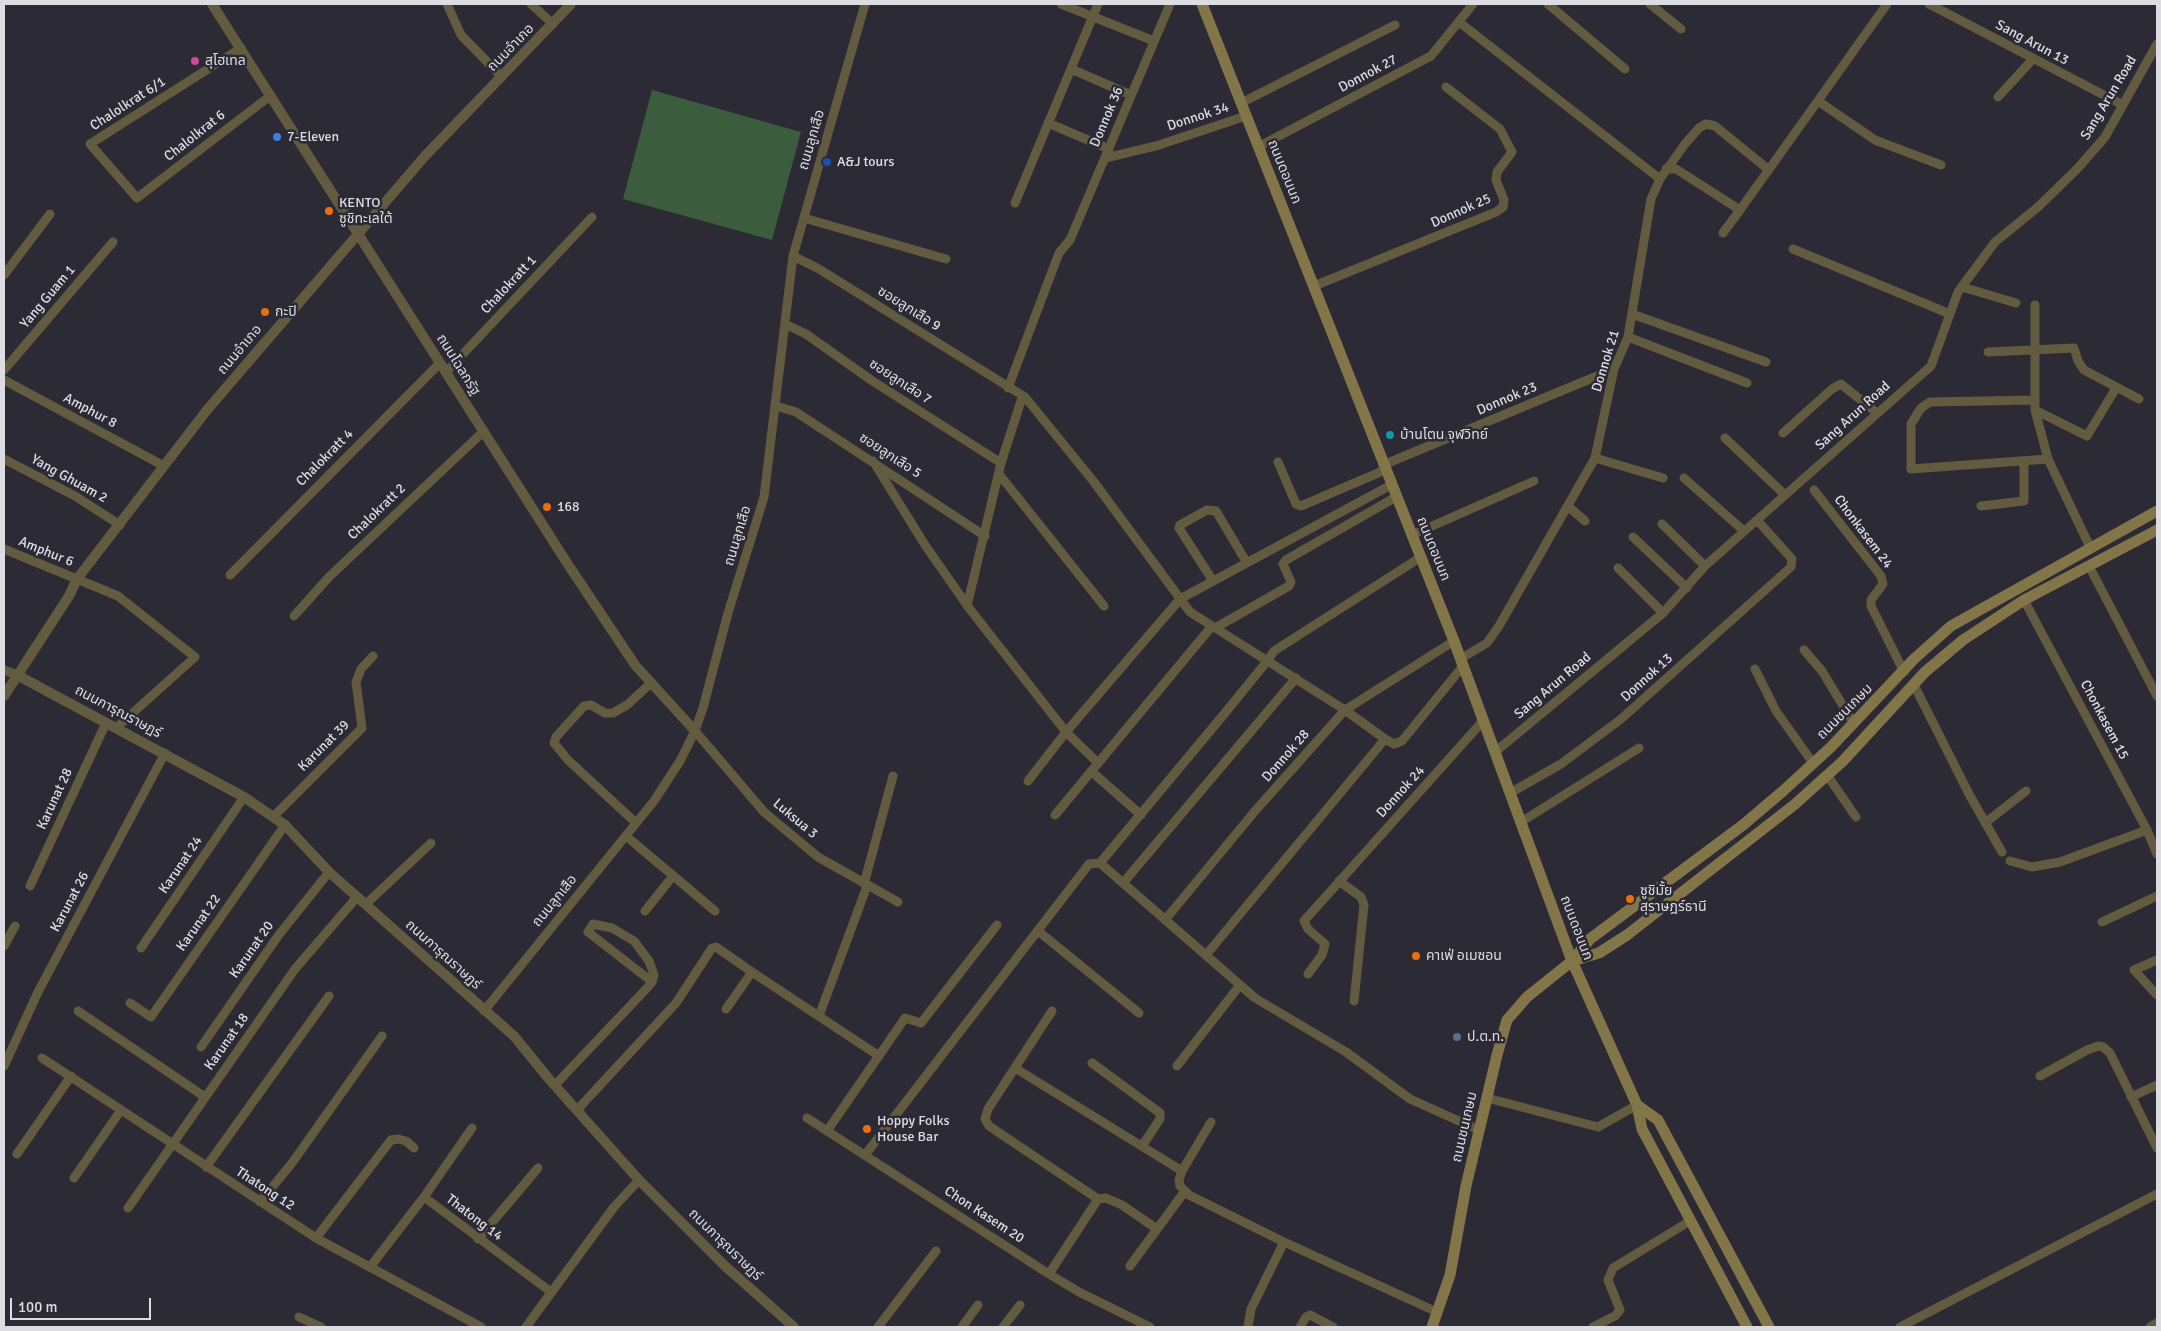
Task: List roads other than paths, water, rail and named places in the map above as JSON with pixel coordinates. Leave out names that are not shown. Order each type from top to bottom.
[{"type":"main road","name":"ถนนดอนนก","points":[[1202,4],[1454,641],[1482,722],[1495,752],[1572,961],[1637,1105],[1642,1130],[1747,1327]]},
{"type":"main road","name":"ถนนชนเกษม","points":[[1435,1327],[1437,1312],[1450,1275],[1479,1130],[1507,1020],[1527,997],[1572,961],[1590,939],[1742,825],[1813,763],[1854,724],[1914,659],[1951,626],[2157,511]]},
{"type":"main road","name":"ถนนชนเกษม","points":[[1572,961],[1599,954],[1627,935],[1794,805],[1827,775],[1925,672],[1963,640],[2024,600],[2157,530]]},
{"type":"main road","points":[[1637,1105],[1658,1120],[1769,1327]]},
{"type":"street","name":"ถนนโฉลกรัฐ","points":[[212,4],[567,563],[635,665],[695,731]]},
{"type":"street","points":[[447,4],[461,35],[502,77]]},
{"type":"street","points":[[531,4],[553,24]]},
{"type":"street","name":"ถนนอำเภอ","points":[[4,696],[69,596],[77,579],[207,410],[424,156],[571,4]]},
{"type":"street","name":"ถนนลูกเสือ","points":[[484,1011],[654,801],[680,761],[695,731],[703,708],[728,613],[764,497],[793,256],[865,4]]},
{"type":"street","points":[[1061,4],[1154,40]]},
{"type":"street","points":[[1014,203],[1098,4]]},
{"type":"street","name":"Donnok 36","points":[[1008,388],[1059,253],[1070,240],[1170,4]]},
{"type":"street","name":"Donnok 27","points":[[1258,148],[1431,56],[1473,4]]},
{"type":"street","points":[[1548,4],[1625,69]]},
{"type":"street","points":[[1650,4],[1681,29]]},
{"type":"street","points":[[1723,233],[1887,4]]},
{"type":"street","name":"Sang Arun 13","points":[[1929,4],[2123,105]]},
{"type":"street","points":[[1458,22],[1660,178]]},
{"type":"street","points":[[1241,103],[1395,25]]},
{"type":"street","name":"Sang Arun Road","points":[[1495,752],[1663,613],[1688,588],[1706,566],[1931,366],[1962,287],[1995,242],[2038,207],[2077,169],[2105,137],[2157,44]]},
{"type":"street","name":"Chalolkrat 6/1","points":[[137,198],[90,144],[241,48]]},
{"type":"street","points":[[1998,97],[2032,59]]},
{"type":"street","points":[[1071,69],[1131,95]]},
{"type":"street","name":"Donnok 25","points":[[1314,286],[1496,212],[1503,207],[1504,200],[1496,180],[1497,172],[1512,152],[1500,129],[1446,87]]},
{"type":"street","name":"Chalolkrat 6","points":[[137,198],[270,96]]},
{"type":"street","points":[[1818,101],[1876,140],[1941,165]]},
{"type":"street","name":"Donnok 34","points":[[1105,158],[1159,145],[1246,116]]},
{"type":"street","points":[[1048,123],[1109,149]]},
{"type":"street","name":"Donnok 21","points":[[1462,663],[1487,643],[1499,626],[1543,546],[1569,507],[1595,458],[1614,369],[1628,337],[1651,200],[1660,178],[1694,133],[1706,124],[1714,126],[1769,170]]},
{"type":"street","points":[[1666,169],[1676,169],[1740,210]]},
{"type":"street","points":[[4,275],[50,214]]},
{"type":"street","name":"Chalokratt 1","points":[[446,372],[592,217]]},
{"type":"street","points":[[804,218],[946,259]]},
{"type":"street","name":"Yang Guam 1","points":[[4,370],[113,242]]},
{"type":"street","points":[[1793,249],[1950,314]]},
{"type":"street","name":"ซอยลูกเสือ 9","points":[[793,256],[819,269],[1008,388],[1026,397]]},
{"type":"street","points":[[1962,287],[2016,303]]},
{"type":"street","points":[[2035,305],[2035,410],[2048,459],[2090,547]]},
{"type":"street","points":[[1632,314],[1766,362]]},
{"type":"street","name":"ซอยลูกเสือ 7","points":[[785,324],[806,334],[872,380],[1001,463]]},
{"type":"street","points":[[1628,337],[1747,383]]},
{"type":"street","points":[[1988,352],[2074,348],[2078,361],[2084,370],[2138,399]]},
{"type":"street","name":"Chalokratt 4","points":[[230,575],[440,363]]},
{"type":"street","name":"Donnok 23","points":[[1278,462],[1296,504],[1301,506],[1384,468],[1614,369]]},
{"type":"street","name":"Amphur 8","points":[[4,380],[164,466]]},
{"type":"street","points":[[1783,433],[1840,384],[1877,414]]},
{"type":"street","points":[[2035,410],[2087,436],[2116,388]]},
{"type":"street","points":[[967,606],[1001,463],[1021,401],[1026,397],[1094,482],[1190,612],[1296,678],[1385,739],[1394,744],[1402,741],[1462,663]]},
{"type":"street","points":[[2035,400],[1930,402],[1921,408],[1911,424],[1912,469],[2048,459]]},
{"type":"street","name":"ซอยลูกเสือ 5","points":[[776,406],[796,412],[985,536]]},
{"type":"street","name":"Chalokratt 2","points":[[294,616],[329,577],[484,431]]},
{"type":"street","points":[[1725,438],[1785,495]]},
{"type":"street","points":[[1595,458],[1662,478]]},
{"type":"street","name":"Yang Ghuam 2","points":[[4,459],[75,496],[120,525]]},
{"type":"street","points":[[872,461],[925,545],[967,606],[1066,732],[1098,763]]},
{"type":"street","points":[[1981,506],[2024,501],[2024,461]]},
{"type":"street","points":[[999,474],[1104,606]]},
{"type":"street","points":[[1684,478],[1744,531]]},
{"type":"street","points":[[1412,535],[1534,480]]},
{"type":"street","points":[[1028,782],[1066,732],[1180,599],[1391,485]]},
{"type":"street","name":"Chonkasem 24","points":[[1814,490],[1881,576],[1883,584],[1872,600],[1871,606],[1904,672]]},
{"type":"street","points":[[1055,815],[1213,627],[1289,586],[1291,582],[1283,564],[1286,560],[1396,497]]},
{"type":"street","points":[[1569,507],[1585,521]]},
{"type":"street","points":[[1213,581],[1178,528],[1207,510],[1216,511],[1246,563]]},
{"type":"street","name":"Donnok 13","points":[[1510,793],[1562,764],[1621,719],[1791,567],[1792,559],[1758,520]]},
{"type":"street","points":[[1662,524],[1706,566]]},
{"type":"street","points":[[1633,537],[1688,588]]},
{"type":"street","name":"Amphur 6","points":[[4,550],[122,599],[195,656],[116,727]]},
{"type":"street","points":[[865,1155],[1090,864],[1100,863],[1274,651],[1421,557]]},
{"type":"street","points":[[2089,566],[2157,696]]},
{"type":"street","points":[[1618,568],[1663,613]]},
{"type":"street","name":"Chonkasem 15","points":[[2024,600],[2147,830],[2157,854]]},
{"type":"street","name":"Donnok 28","points":[[1165,920],[1255,812],[1345,710],[1454,641]]},
{"type":"street","points":[[1804,650],[1822,671],[1854,724]]},
{"type":"street","name":"Karunat 39","points":[[272,817],[362,728],[356,682],[361,669],[373,656]]},
{"type":"street","points":[[1755,668],[1776,711],[1813,763]]},
{"type":"street","points":[[4,670],[17,675]]},
{"type":"street","name":"ถนนการุณราษฏร์","points":[[17,675],[244,797],[285,825],[329,872],[514,1036],[639,1180],[726,1266],[794,1327]]},
{"type":"street","points":[[1123,883],[1296,678]]},
{"type":"street","points":[[636,824],[568,760],[554,743],[556,737],[584,706],[590,705],[605,713],[612,714],[626,705],[651,683]]},
{"type":"street","points":[[1914,685],[1985,823],[2002,852]]},
{"type":"street","name":"Donnok 24","points":[[1308,974],[1322,955],[1325,944],[1308,930],[1304,921],[1482,722]]},
{"type":"street","name":"Karunat 28","points":[[30,886],[106,723]]},
{"type":"street","name":"Luksua 3","points":[[695,731],[764,812],[818,857],[898,902]]},
{"type":"street","points":[[1206,956],[1385,739]]},
{"type":"street","points":[[1521,822],[1639,748]]},
{"type":"street","name":"Karunat 26","points":[[4,1066],[38,992],[165,753]]},
{"type":"street","points":[[1091,771],[1140,814]]},
{"type":"street","points":[[1827,775],[1856,817]]},
{"type":"street","points":[[819,1016],[866,885],[893,776]]},
{"type":"street","points":[[1985,823],[2026,791]]},
{"type":"street","name":"Karunat 24","points":[[141,948],[244,797]]},
{"type":"street","name":"Karunat 22","points":[[130,1003],[151,1017],[285,825]]},
{"type":"street","points":[[2010,861],[2032,866],[2060,862],[2147,830]]},
{"type":"street","points":[[626,836],[715,911]]},
{"type":"street","points":[[366,904],[431,843]]},
{"type":"street","points":[[1100,863],[1255,998],[1346,1052],[1410,1099],[1479,1130]]},
{"type":"street","name":"Karunat 20","points":[[201,1047],[278,936],[329,872]]},
{"type":"street","points":[[644,911],[673,876]]},
{"type":"street","points":[[1339,881],[1361,897],[1364,906],[1354,1001]]},
{"type":"street","points":[[2102,922],[2157,896]]},
{"type":"street","name":"Karunat 18","points":[[128,1208],[295,969],[357,897]]},
{"type":"street","points":[[555,1085],[629,1008],[652,981],[653,970],[634,941],[612,928],[598,923],[594,924],[588,932],[652,981]]},
{"type":"street","points":[[827,1131],[905,1018],[921,1023],[997,925]]},
{"type":"street","points":[[4,946],[15,926]]},
{"type":"street","points":[[1038,930],[1139,1012]]},
{"type":"street","points":[[577,1110],[676,1003],[712,948],[716,947],[879,1056]]},
{"type":"street","points":[[2157,960],[2134,970],[2157,995]]},
{"type":"street","points":[[726,1009],[752,972]]},
{"type":"street","points":[[1177,1066],[1240,985]]},
{"type":"street","points":[[206,1167],[329,996]]},
{"type":"street","points":[[78,1011],[205,1097]]},
{"type":"street","points":[[1052,1011],[988,1109],[985,1119],[989,1126],[1098,1199],[1106,1198],[1122,1205],[1157,1229]]},
{"type":"street","points":[[260,1202],[292,1163],[382,1036]]},
{"type":"street","points":[[2040,1076],[2098,1046],[2110,1054],[2157,1148]]},
{"type":"street","name":"Thatong 12","points":[[42,1058],[316,1238],[481,1327]]},
{"type":"street","points":[[1092,1063],[1160,1113],[1160,1119],[1142,1146]]},
{"type":"street","points":[[1015,1068],[1182,1171]]},
{"type":"street","points":[[18,1154],[70,1076]]},
{"type":"street","points":[[2131,1097],[2157,1085]]},
{"type":"street","points":[[1487,1098],[1598,1127],[1637,1105]]},
{"type":"street","points":[[74,1178],[120,1110]]},
{"type":"street","name":"Chon Kasem 20","points":[[807,1118],[1049,1274],[1079,1292],[1150,1327]]},
{"type":"street","points":[[1211,1122],[1182,1171],[1179,1180],[1185,1191],[1284,1242],[1437,1312]]},
{"type":"street","name":"Thatong 14","points":[[472,1128],[424,1197],[551,1292]]},
{"type":"street","points":[[316,1238],[391,1140],[398,1138],[406,1141],[414,1148]]},
{"type":"street","points":[[478,1239],[538,1168]]},
{"type":"street","points":[[526,1327],[614,1207],[639,1180]]},
{"type":"street","points":[[1130,1266],[1185,1191]]},
{"type":"street","points":[[1900,1327],[2157,1194]]},
{"type":"street","points":[[370,1267],[424,1197]]},
{"type":"street","points":[[1049,1274],[1098,1199]]},
{"type":"street","points":[[1593,1327],[1615,1316],[1620,1310],[1608,1280],[1613,1268],[1690,1221]]},
{"type":"street","points":[[1248,1327],[1251,1309],[1284,1242]]},
{"type":"street","points":[[878,1327],[936,1251]]},
{"type":"street","points":[[962,1327],[978,1305]]},
{"type":"street","points":[[1003,1327],[1020,1305]]},
{"type":"street","points":[[1300,1327],[1306,1317],[1310,1315],[1333,1327]]},
{"type":"street","points":[[299,1317],[321,1327]]},
{"type":"street","points":[[2150,1327],[2157,1323]]},
{"type":"place","name":"สุโฮเทล","points":[[195,61]]},
{"type":"place","name":"7-Eleven","points":[[277,137]]},
{"type":"place","name":"A&J tours","points":[[827,162]]},
{"type":"place","name":"KENTO ซูชิทะเลใต้","points":[[329,211]]},
{"type":"place","name":"กะปิ","points":[[265,312]]},
{"type":"place","name":"บ้านโตน จุฬวิทย์","points":[[1390,435]]},
{"type":"place","name":"168","points":[[547,507]]},
{"type":"place","name":"ซูชิมั้ย สุราษฎร์ธานี","points":[[1630,899]]},
{"type":"place","name":"คาเฟ่ อเมซอน","points":[[1416,956]]},
{"type":"place","name":"ป.ต.ท.","points":[[1457,1037]]},
{"type":"place","name":"Hoppy Folks House Bar","points":[[867,1129]]}]
